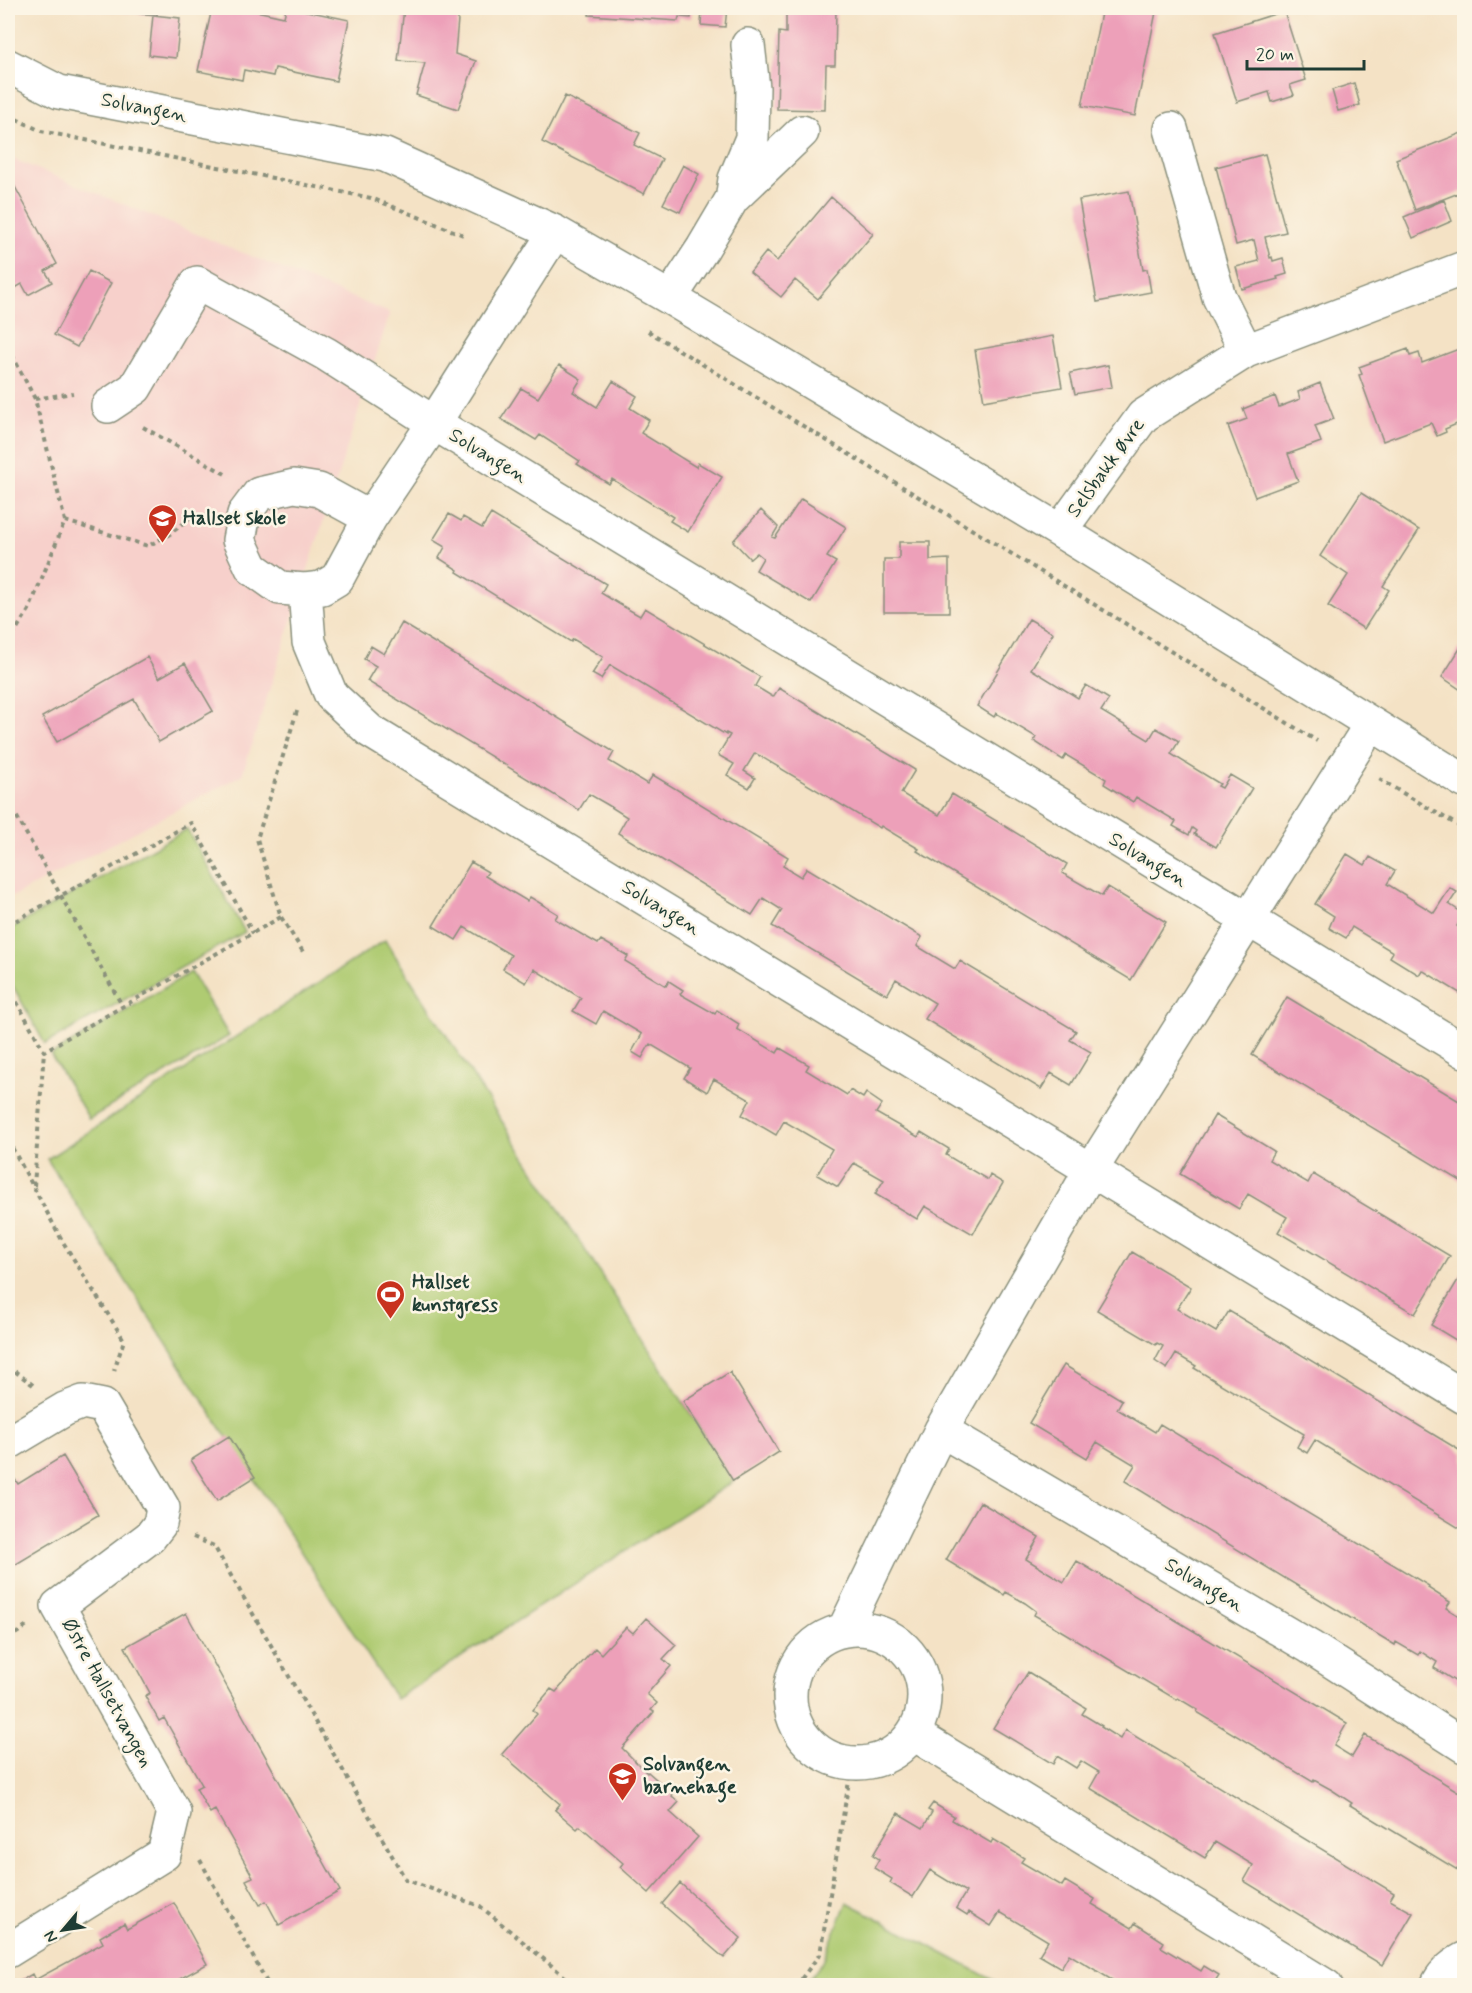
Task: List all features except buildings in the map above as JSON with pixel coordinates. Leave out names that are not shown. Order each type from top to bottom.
[{"type":"street","points":[[732,199],[735,179],[752,138],[753,88],[748,45]]},
{"type":"street","name":"Solvangen","points":[[8,66],[59,92],[385,155],[555,232],[1060,531],[1464,782]]},
{"type":"street","points":[[1171,129],[1219,297],[1246,351]]},
{"type":"street","points":[[670,298],[732,199],[802,132]]},
{"type":"street","name":"Solvangen","points":[[252,504],[239,540],[252,568],[280,588],[305,590],[322,588],[337,579],[370,518],[434,423],[555,232]]},
{"type":"street","name":"Selsbakk øvre","points":[[1060,531],[1143,416],[1246,351],[1464,268]]},
{"type":"street","points":[[108,406],[135,388],[197,283],[326,354],[434,423]]},
{"type":"street","name":"Solvangen","points":[[434,423],[1464,1051]]},
{"type":"street","points":[[252,504],[294,486],[320,490],[370,518]]},
{"type":"street","name":"Solvangen","points":[[305,590],[309,642],[331,695],[370,731],[1464,1397]]},
{"type":"street","points":[[843,1630],[941,1430],[1090,1170],[1371,724]]},
{"type":"street","points":[[8,1443],[65,1409],[83,1402],[102,1406],[163,1508],[160,1524]]},
{"type":"street","name":"Solvangen","points":[[941,1430],[1310,1647],[1464,1746]]},
{"type":"street","name":"Østre Hallsetvangen","points":[[160,1524],[150,1537],[58,1606],[174,1812]]},
{"type":"street","points":[[864,1629],[884,1634],[902,1645],[915,1661],[923,1680],[924,1701],[914,1734],[893,1753],[873,1761],[852,1762],[831,1757],[813,1746],[800,1730],[792,1710],[791,1700],[796,1669],[807,1651],[824,1638],[843,1630],[864,1629]]},
{"type":"street","points":[[914,1734],[1326,1986]]},
{"type":"street","points":[[8,1951],[164,1854],[174,1812]]},
{"type":"street","points":[[1437,1986],[1439,1980],[1454,1965],[1464,1959]]},
{"type":"path","points":[[8,115],[41,131],[371,198],[470,237]]},
{"type":"path","points":[[648,331],[1464,829]]},
{"type":"path","points":[[8,347],[35,399],[65,521],[29,610],[8,642]]},
{"type":"path","points":[[35,399],[82,391],[108,406],[252,504]]},
{"type":"path","points":[[65,521],[148,546],[170,534],[192,517],[252,504]]},
{"type":"path","points":[[305,955],[281,917],[257,839],[315,656]]},
{"type":"path","points":[[8,801],[123,1007]]},
{"type":"path","points":[[8,925],[191,823],[253,933]]},
{"type":"path","points":[[44,1051],[281,917]]},
{"type":"path","points":[[8,986],[44,1051],[34,1187]]},
{"type":"path","points":[[8,1140],[63,1242],[124,1340],[102,1406]]},
{"type":"path","points":[[160,1524],[214,1546],[406,1880],[480,1906],[576,1986]]},
{"type":"path","points":[[796,1986],[820,1954],[852,1762]]},
{"type":"path","points":[[174,1812],[269,1986]]},
{"type":"shaded area","name":"Hallset skole","points":[[8,157],[390,313],[242,775],[14,896],[8,895]]},
{"type":"green space","points":[[187,829],[245,932],[45,1044],[8,977],[8,930]]},
{"type":"green space","name":"Hallset kunstgress","points":[[385,940],[734,1481],[396,1699],[47,1159]]},
{"type":"green space","points":[[191,972],[229,1036],[89,1119],[51,1055]]},
{"type":"green space","points":[[847,1902],[1002,1985],[805,1985],[823,1961]]},
{"type":"place","name":"Hallset skole","points":[[162,544]]},
{"type":"place","name":"Hallset kunstgress","points":[[391,1320]]},
{"type":"place","name":"Solvangen barnehage","points":[[622,1802]]}]
